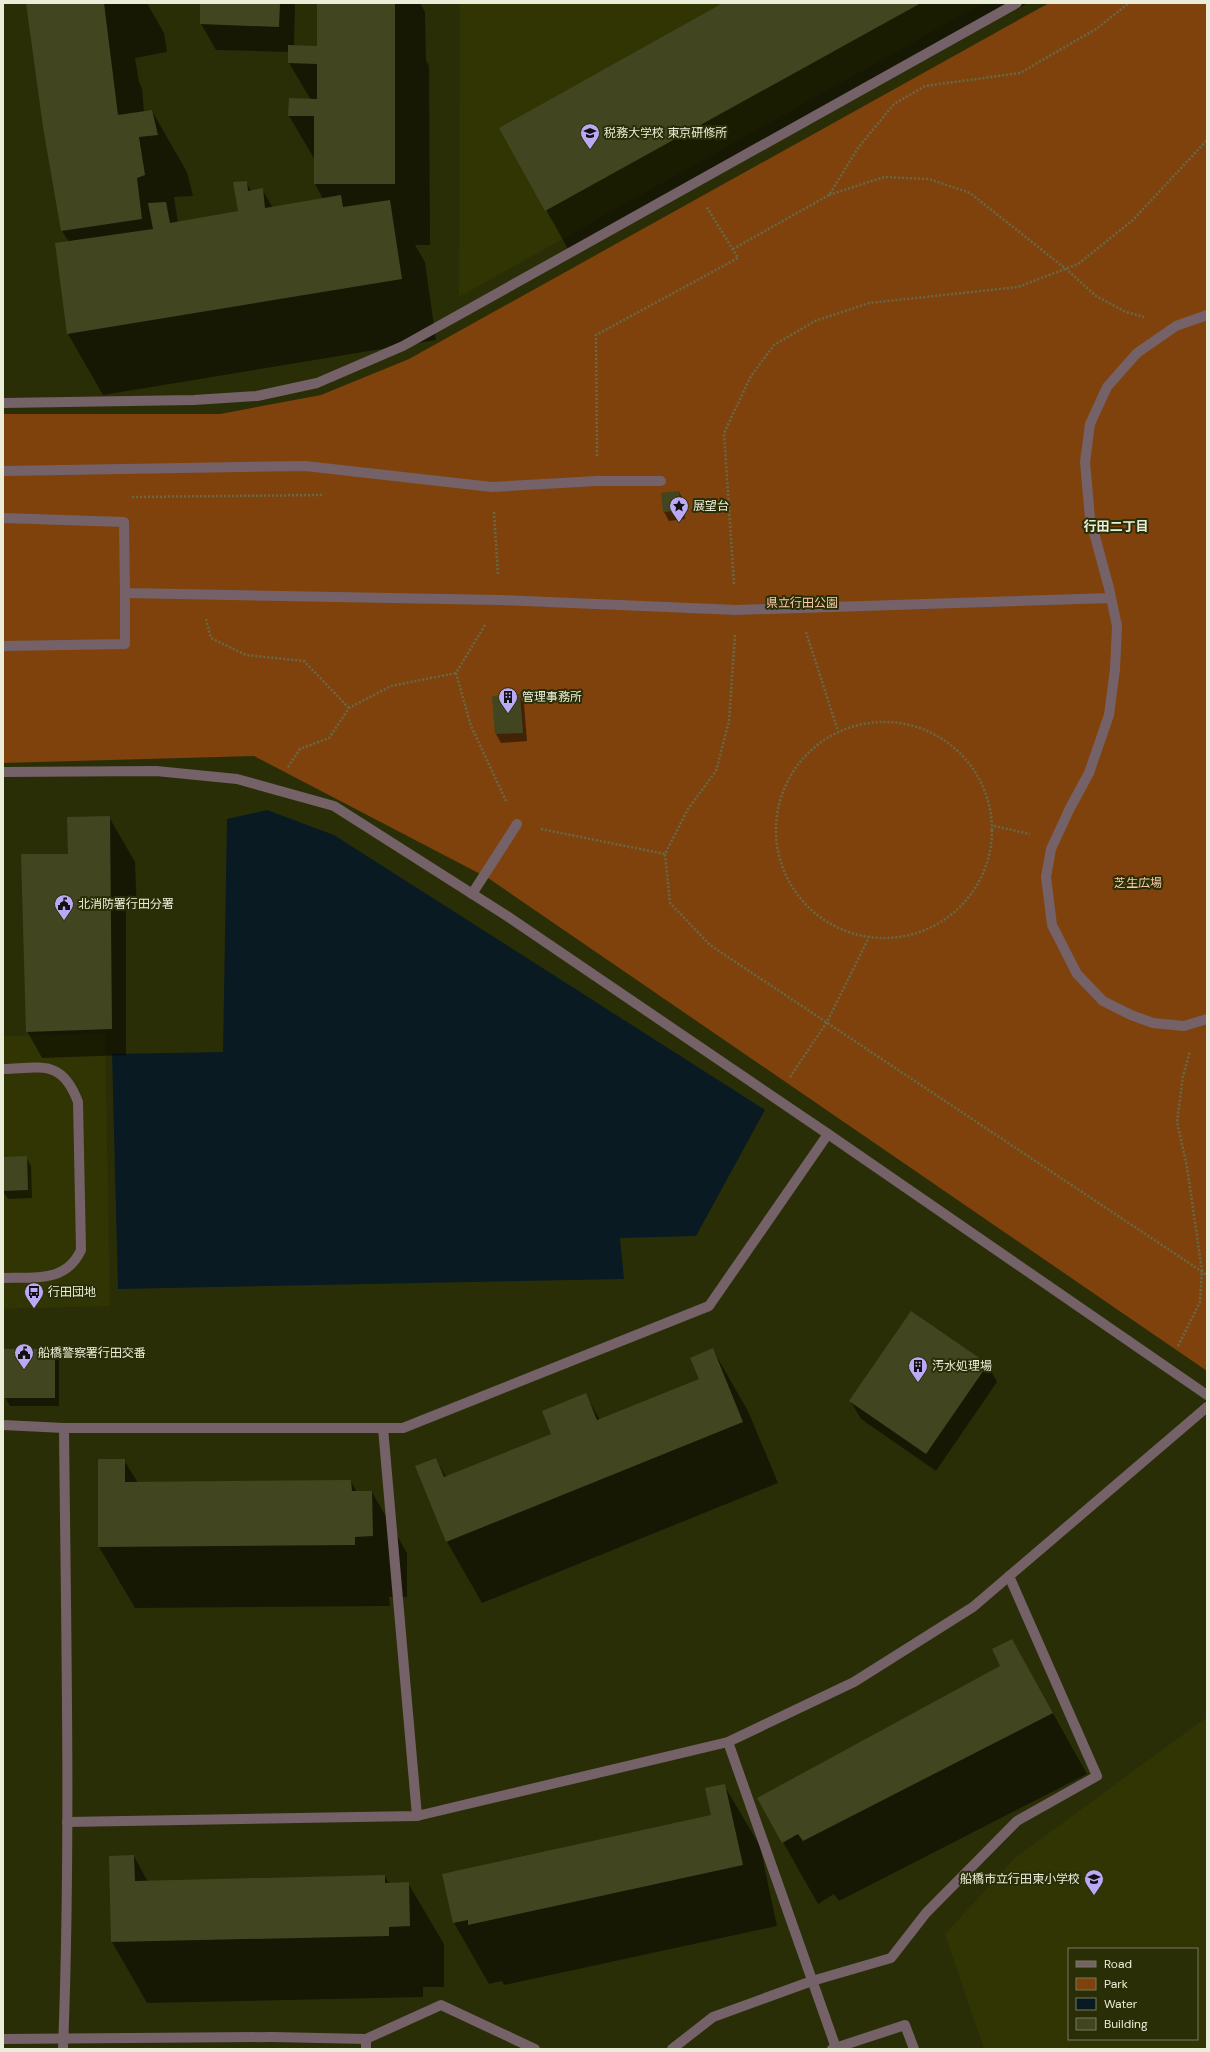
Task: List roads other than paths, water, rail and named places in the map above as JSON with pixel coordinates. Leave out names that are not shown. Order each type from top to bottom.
[{"type":"street","points":[[3,403],[194,400],[257,396],[317,383],[403,346],[1017,3]]},
{"type":"street","points":[[1207,315],[1176,326],[1138,353],[1107,387],[1090,424],[1085,462],[1090,518],[1117,626],[1115,668],[1109,715],[1089,773],[1051,849],[1046,877],[1052,926],[1077,974],[1103,1001],[1131,1015],[1154,1023],[1184,1026],[1207,1019]]},
{"type":"street","points":[[3,471],[305,466],[492,487],[597,482],[661,481]]},
{"type":"street","points":[[3,518],[124,522],[126,593],[125,644],[3,646]]},
{"type":"street","points":[[126,593],[500,600],[736,610],[1111,598]]},
{"type":"street","points":[[3,772],[156,771],[237,779],[334,806],[472,894],[776,1098],[1207,1395]]},
{"type":"street","points":[[472,894],[517,824]]},
{"type":"street","points":[[3,1070],[50,1068],[63,1076],[72,1086],[78,1102],[81,1250],[77,1259],[69,1268],[59,1274],[47,1277],[3,1278]]},
{"type":"street","points":[[3,1425],[64,1428],[403,1428],[709,1306],[828,1134]]},
{"type":"street","points":[[67,1822],[418,1816],[728,1742],[854,1682],[973,1607],[1207,1407]]},
{"type":"street","points":[[63,2049],[66,1976],[67,1822],[64,1428]]},
{"type":"street","points":[[383,1428],[418,1816]]},
{"type":"street","points":[[672,2049],[714,2017],[812,1981],[891,1958],[926,1913],[1017,1821],[1097,1776],[1009,1576]]},
{"type":"street","points":[[728,1742],[834,2048],[905,2025],[914,2049]]},
{"type":"street","points":[[3,2039],[272,2037],[366,2044],[441,2005],[535,2049]]},
{"type":"water","points":[[267,810],[334,835],[765,1110],[696,1236],[620,1238],[624,1279],[118,1289],[112,1054],[223,1052],[227,819]]},
{"type":"place","name":"税務大学校 東京研修所","points":[[590,150]]},
{"type":"place","name":"展望台","points":[[679,523]]},
{"type":"place","name":"管理事務所","points":[[508,714]]},
{"type":"place","name":"北消防署行田分署","points":[[64,921]]},
{"type":"place","name":"行田団地","points":[[34,1309]]},
{"type":"place","name":"船橋警察署行田交番","points":[[24,1370]]},
{"type":"place","name":"汚水処理場","points":[[918,1383]]},
{"type":"place","name":"船橋市立行田東小学校","points":[[1094,1896]]},
{"type":"district","name":"行田二丁目","points":[[1116,526]]},
{"type":"park label","name":"県立行田公園","points":[[802,603]]},
{"type":"park label","name":"芝生広場","points":[[1138,883]]}]
